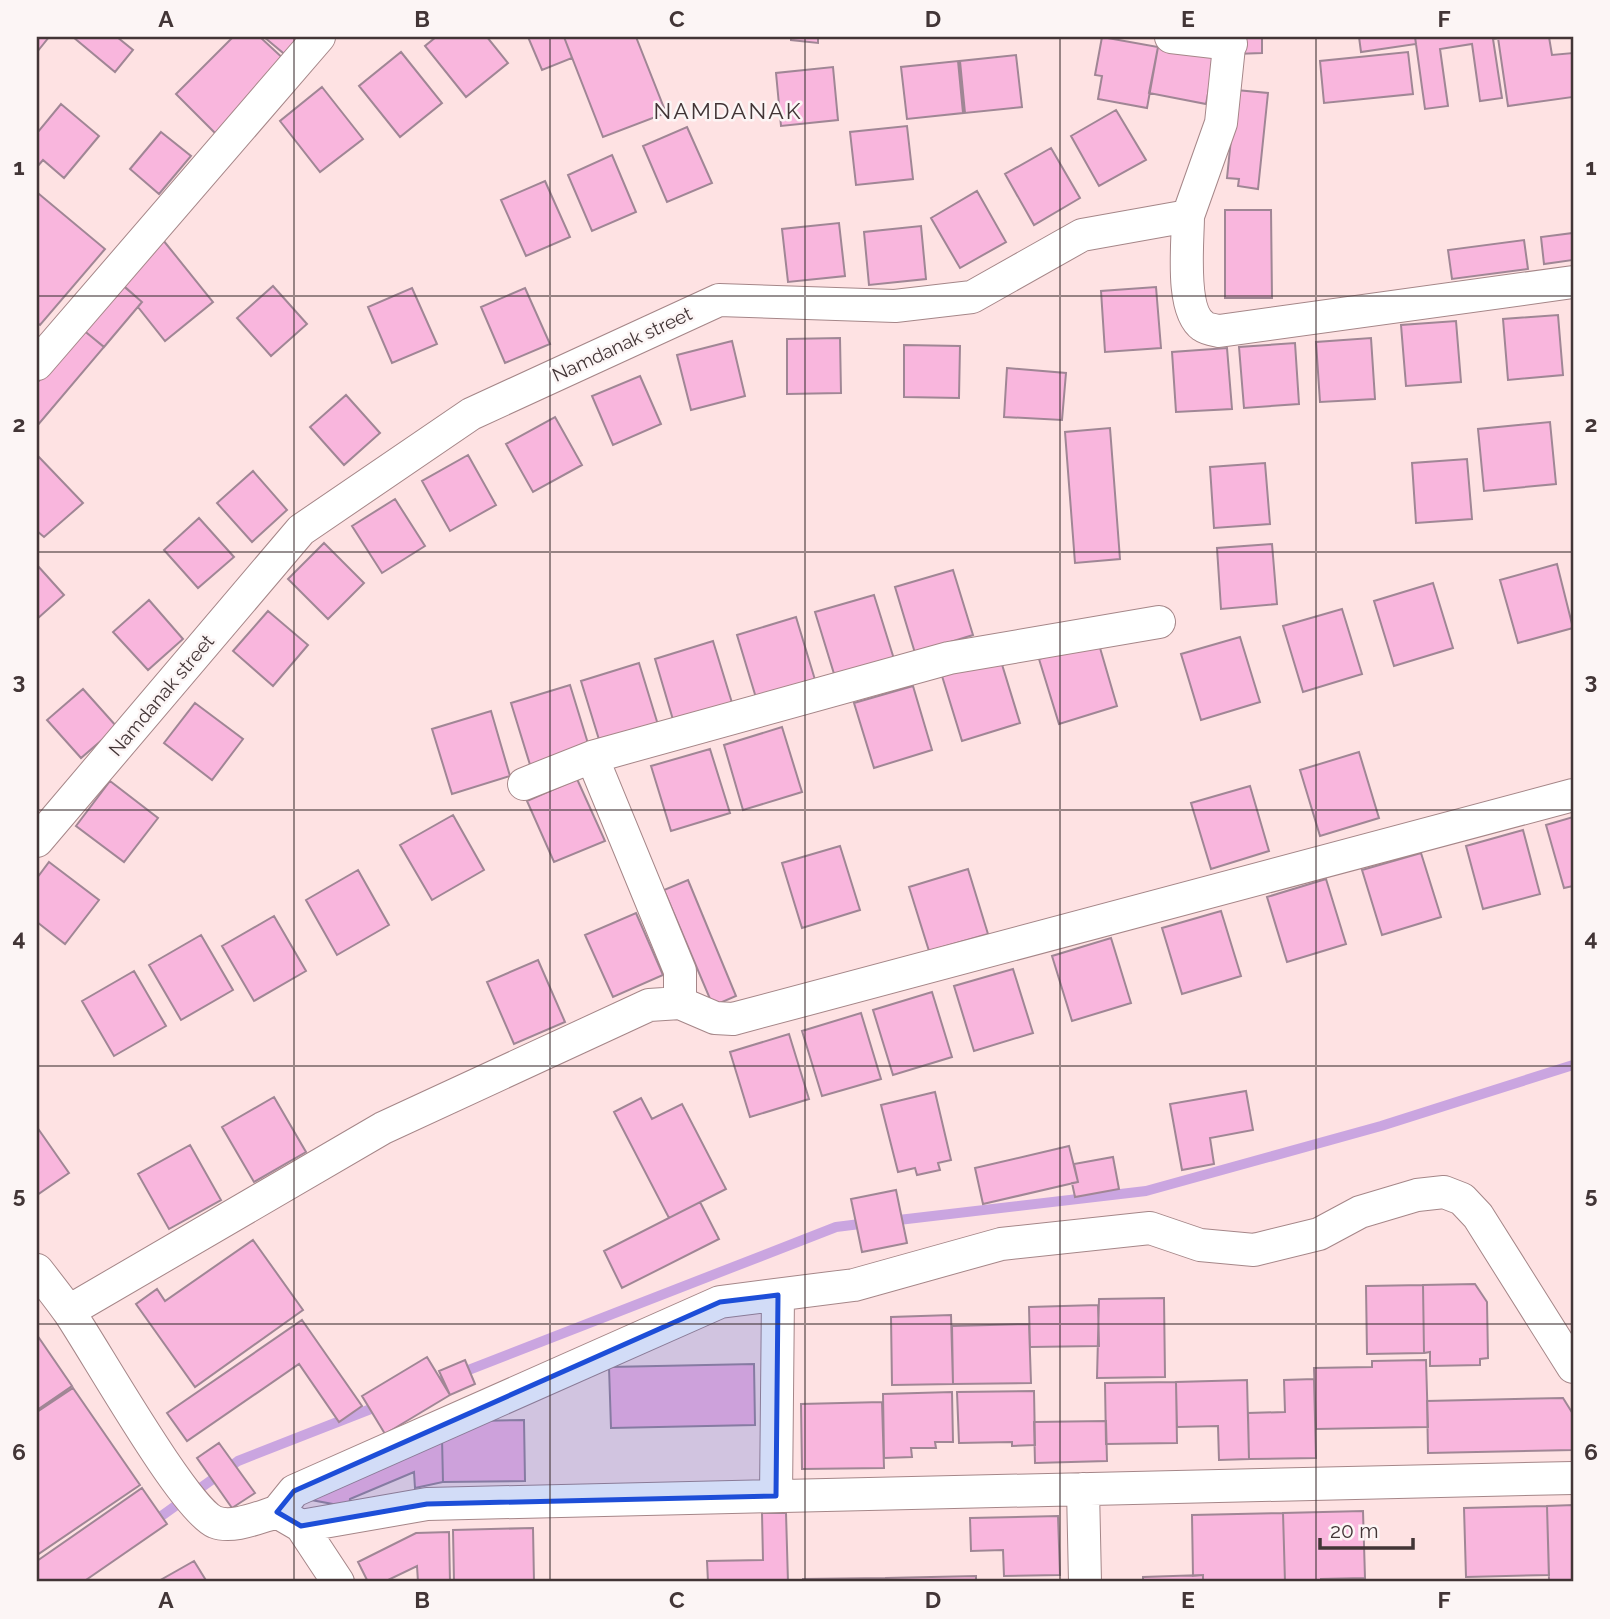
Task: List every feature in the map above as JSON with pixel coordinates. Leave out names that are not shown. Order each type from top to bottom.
[{"type":"street","points":[[37,364],[319,37]]},
{"type":"street","points":[[1171,37],[1231,40],[1221,123],[1188,216],[1187,289],[1192,310],[1202,325],[1219,331],[1573,282]]},
{"type":"street","name":"Namdanak street","points":[[37,841],[301,530],[471,414],[719,300],[895,306],[972,297],[1082,235],[1188,216]]},
{"type":"street","points":[[524,784],[592,757],[948,658],[1159,622]]},
{"type":"street","points":[[592,757],[680,971],[680,1003]]},
{"type":"street","points":[[69,1311],[383,1128],[649,1005],[680,1003],[715,1018],[733,1018],[1573,795]]},
{"type":"street","points":[[338,1582],[289,1519],[294,1491],[720,1302],[854,1286],[1001,1244],[1150,1228],[1200,1245],[1254,1250],[1319,1234],[1360,1212],[1416,1195],[1444,1192],[1462,1199],[1478,1216],[1573,1367]]},
{"type":"street","points":[[37,1270],[69,1311],[166,1465],[204,1516],[219,1523],[289,1519],[427,1504],[1573,1478]]},
{"type":"street","points":[[776,1496],[778,1295]]},
{"type":"street","points":[[1083,1489],[1085,1582]]},
{"type":"highlighted area","points":[[778,1295],[776,1496],[427,1504],[301,1526],[277,1512],[294,1491],[720,1302]]},
{"type":"building","points":[[37,37],[49,37],[37,52]]},
{"type":"building","points":[[73,37],[117,37],[133,50],[115,72]]},
{"type":"building","points":[[233,37],[260,37],[287,62],[216,134],[176,94]]},
{"type":"building","points":[[264,37],[305,37],[288,57]]},
{"type":"building","points":[[436,37],[487,37],[508,63],[466,97],[425,46]]},
{"type":"building","points":[[528,37],[564,37],[572,58],[542,70]]},
{"type":"building","points":[[564,37],[636,37],[666,113],[603,137]]},
{"type":"building","points":[[791,37],[818,37],[818,43],[791,40]]},
{"type":"building","points":[[1102,37],[1158,47],[1147,108],[1098,99],[1102,76],[1095,75]]},
{"type":"building","points":[[1234,37],[1262,37],[1262,53],[1235,54]]},
{"type":"building","points":[[1359,37],[1415,37],[1416,44],[1361,52]]},
{"type":"building","points":[[1415,37],[1508,37],[1493,39],[1502,98],[1480,101],[1472,44],[1440,49],[1448,106],[1425,109]]},
{"type":"building","points":[[1549,37],[1552,55],[1573,53],[1573,97],[1508,106],[1498,38]]},
{"type":"building","points":[[1158,47],[1215,57],[1206,104],[1149,93]]},
{"type":"building","points":[[401,52],[442,103],[400,137],[359,86]]},
{"type":"building","points":[[1408,52],[1413,94],[1324,103],[1320,61]]},
{"type":"building","points":[[1016,55],[1022,107],[965,113],[960,61]]},
{"type":"building","points":[[958,61],[963,113],[907,119],[901,67]]},
{"type":"building","points":[[833,67],[838,120],[781,126],[776,73]]},
{"type":"building","points":[[322,87],[363,139],[320,172],[280,121]]},
{"type":"building","points":[[1236,90],[1268,93],[1258,189],[1238,186],[1239,179],[1227,178]]},
{"type":"building","points":[[61,104],[99,136],[64,178],[43,160],[37,167],[37,133]]},
{"type":"building","points":[[1116,110],[1146,160],[1099,186],[1071,136]]},
{"type":"building","points":[[907,126],[913,179],[856,185],[850,132]]},
{"type":"building","points":[[687,127],[712,183],[667,202],[643,146]]},
{"type":"building","points":[[161,132],[191,156],[159,194],[130,169]]},
{"type":"building","points":[[1051,148],[1080,198],[1034,225],[1005,174]]},
{"type":"building","points":[[612,155],[636,212],[592,231],[568,175]]},
{"type":"building","points":[[545,181],[570,237],[526,256],[501,200]]},
{"type":"building","points":[[977,191],[1006,242],[960,268],[931,218]]},
{"type":"building","points":[[39,194],[105,249],[40,325],[37,323]]},
{"type":"building","points":[[1225,210],[1271,210],[1272,298],[1225,298]]},
{"type":"building","points":[[839,223],[845,276],[788,282],[782,229]]},
{"type":"building","points":[[921,226],[926,279],[869,285],[864,232]]},
{"type":"building","points":[[1573,233],[1573,260],[1544,264],[1541,237]]},
{"type":"building","points":[[163,240],[213,302],[165,341],[138,307],[142,302],[124,286]]},
{"type":"building","points":[[1524,240],[1528,269],[1452,279],[1448,250]]},
{"type":"building","points":[[121,284],[142,302],[104,347],[82,329]]},
{"type":"building","points":[[273,286],[307,324],[271,356],[237,318]]},
{"type":"building","points":[[1156,287],[1161,348],[1105,352],[1101,291]]},
{"type":"building","points":[[412,288],[437,344],[392,363],[368,307]]},
{"type":"building","points":[[525,288],[550,344],[505,363],[481,307]]},
{"type":"building","points":[[1558,315],[1563,375],[1508,380],[1503,319]]},
{"type":"building","points":[[1456,321],[1461,382],[1406,386],[1401,325]]},
{"type":"building","points":[[82,329],[104,347],[37,426],[37,383]]},
{"type":"building","points":[[840,338],[841,393],[787,394],[787,339]]},
{"type":"building","points":[[1371,338],[1375,399],[1320,402],[1316,342]]},
{"type":"building","points":[[732,341],[745,396],[691,410],[677,355]]},
{"type":"building","points":[[1295,343],[1299,404],[1244,408],[1239,347]]},
{"type":"building","points":[[904,345],[960,346],[959,398],[904,397]]},
{"type":"building","points":[[1227,348],[1232,409],[1176,412],[1172,352]]},
{"type":"building","points":[[1007,368],[1066,373],[1062,420],[1004,417]]},
{"type":"building","points":[[640,376],[661,424],[613,445],[592,396]]},
{"type":"building","points":[[346,395],[380,433],[344,465],[310,427]]},
{"type":"building","points":[[555,417],[582,465],[533,492],[506,444]]},
{"type":"building","points":[[1550,422],[1556,484],[1484,491],[1478,429]]},
{"type":"building","points":[[1110,428],[1120,559],[1075,563],[1065,432]]},
{"type":"building","points":[[37,455],[83,503],[44,537],[37,531]]},
{"type":"building","points":[[468,455],[496,505],[450,531],[422,481]]},
{"type":"building","points":[[1467,459],[1472,519],[1416,523],[1412,463]]},
{"type":"building","points":[[1265,463],[1270,524],[1214,528],[1210,467]]},
{"type":"building","points":[[253,471],[287,510],[252,542],[217,503]]},
{"type":"building","points":[[395,499],[425,546],[382,573],[352,526]]},
{"type":"building","points":[[199,518],[234,557],[198,588],[164,550]]},
{"type":"building","points":[[324,543],[364,583],[328,619],[288,579]]},
{"type":"building","points":[[1272,544],[1277,604],[1221,609],[1217,548]]},
{"type":"building","points":[[1557,564],[1573,628],[1518,643],[1500,580]]},
{"type":"building","points":[[37,565],[64,595],[37,619]]},
{"type":"building","points":[[953,570],[973,635],[915,653],[895,587]]},
{"type":"building","points":[[1433,583],[1453,648],[1394,666],[1374,601]]},
{"type":"building","points":[[874,595],[894,659],[835,677],[815,612]]},
{"type":"building","points":[[149,600],[183,639],[148,670],[113,632]]},
{"type":"building","points":[[1342,609],[1362,674],[1303,692],[1283,626]]},
{"type":"building","points":[[268,611],[308,645],[273,686],[233,651]]},
{"type":"building","points":[[796,617],[816,683],[757,701],[737,635]]},
{"type":"building","points":[[1240,637],[1260,702],[1201,720],[1181,654]]},
{"type":"building","points":[[713,641],[733,706],[674,723],[655,659]]},
{"type":"building","points":[[1098,641],[1117,706],[1059,724],[1039,659]]},
{"type":"building","points":[[1000,658],[1020,723],[962,741],[942,676]]},
{"type":"building","points":[[639,663],[659,728],[601,746],[581,681]]},
{"type":"building","points":[[570,685],[590,750],[531,768],[511,703]]},
{"type":"building","points":[[913,686],[932,750],[874,768],[854,703]]},
{"type":"building","points":[[83,689],[117,727],[81,758],[47,720]]},
{"type":"building","points":[[195,703],[243,739],[212,780],[164,743]]},
{"type":"building","points":[[491,711],[510,776],[452,794],[432,729]]},
{"type":"building","points":[[782,727],[802,792],[743,810],[724,745]]},
{"type":"building","points":[[710,749],[730,813],[671,831],[651,766]]},
{"type":"building","points":[[1359,752],[1379,818],[1320,836],[1300,770]]},
{"type":"building","points":[[577,779],[605,841],[554,862],[527,801]]},
{"type":"building","points":[[110,781],[158,818],[124,862],[76,826]]},
{"type":"building","points":[[1250,786],[1269,851],[1211,869],[1191,803]]},
{"type":"building","points":[[453,815],[484,870],[432,900],[400,845]]},
{"type":"building","points":[[1573,817],[1573,886],[1564,888],[1546,825]]},
{"type":"building","points":[[1523,830],[1540,894],[1483,909],[1466,846]]},
{"type":"building","points":[[840,846],[860,910],[802,928],[782,863]]},
{"type":"building","points":[[1421,853],[1441,917],[1382,935],[1362,870]]},
{"type":"building","points":[[49,862],[99,900],[65,944],[37,922],[37,878]]},
{"type":"building","points":[[968,869],[988,934],[929,951],[909,887]]},
{"type":"building","points":[[358,870],[389,925],[337,955],[306,900]]},
{"type":"building","points":[[1326,879],[1346,944],[1287,962],[1267,897]]},
{"type":"building","points":[[688,880],[736,996],[713,1006],[664,890]]},
{"type":"building","points":[[1221,911],[1241,976],[1182,994],[1162,928]]},
{"type":"building","points":[[636,913],[663,975],[613,997],[585,935]]},
{"type":"building","points":[[274,916],[306,971],[254,1001],[222,946]]},
{"type":"building","points":[[201,935],[233,990],[181,1020],[149,965]]},
{"type":"building","points":[[1111,938],[1131,1003],[1072,1021],[1052,956]]},
{"type":"building","points":[[538,960],[565,1022],[514,1044],[487,982]]},
{"type":"building","points":[[1013,969],[1033,1033],[974,1051],[954,986]]},
{"type":"building","points":[[134,971],[166,1026],[114,1056],[82,1001]]},
{"type":"building","points":[[932,992],[952,1057],[893,1075],[873,1010]]},
{"type":"building","points":[[861,1013],[881,1079],[822,1096],[802,1031]]},
{"type":"building","points":[[789,1034],[809,1099],[750,1117],[730,1052]]},
{"type":"building","points":[[1246,1091],[1253,1130],[1210,1138],[1214,1164],[1182,1170],[1170,1104]]},
{"type":"building","points":[[935,1092],[951,1160],[938,1163],[940,1170],[917,1175],[915,1168],[898,1172],[881,1105]]},
{"type":"building","points":[[274,1097],[306,1152],[254,1182],[222,1127]]},
{"type":"building","points":[[641,1098],[652,1119],[682,1104],[726,1189],[669,1218],[614,1112]]},
{"type":"building","points":[[39,1130],[69,1173],[37,1195],[37,1132]]},
{"type":"building","points":[[190,1145],[221,1200],[169,1229],[138,1174]]},
{"type":"building","points":[[1069,1146],[1078,1182],[983,1204],[975,1168]]},
{"type":"building","points":[[1113,1157],[1119,1189],[1075,1197],[1072,1183],[1078,1182],[1074,1164]]},
{"type":"building","points":[[896,1190],[907,1243],[862,1252],[851,1199]]},
{"type":"building","points":[[700,1202],[719,1239],[622,1288],[604,1251]]},
{"type":"building","points":[[253,1240],[303,1310],[195,1387],[136,1304],[157,1289],[165,1301]]},
{"type":"building","points":[[1475,1284],[1487,1302],[1488,1358],[1480,1359],[1480,1365],[1430,1366],[1430,1352],[1424,1353],[1423,1285]]},
{"type":"building","points":[[1423,1285],[1424,1353],[1367,1354],[1366,1286]]},
{"type":"building","points":[[1164,1298],[1165,1377],[1097,1378],[1099,1299]]},
{"type":"building","points":[[1098,1305],[1099,1346],[1030,1347],[1029,1307]]},
{"type":"building","points":[[951,1315],[953,1384],[892,1385],[891,1317]]},
{"type":"building","points":[[302,1320],[362,1406],[339,1422],[299,1364],[187,1441],[167,1413]]},
{"type":"building","points":[[1029,1324],[1031,1383],[953,1384],[952,1326]]},
{"type":"building","points":[[37,1335],[72,1386],[37,1410]]},
{"type":"building","points":[[427,1357],[450,1395],[385,1434],[362,1396]]},
{"type":"building","points":[[465,1360],[475,1384],[450,1395],[439,1371]]},
{"type":"building","points":[[1426,1360],[1428,1427],[1316,1429],[1314,1368],[1372,1367],[1372,1361]]},
{"type":"building","points":[[754,1364],[755,1425],[611,1428],[609,1367]]},
{"type":"building","points":[[1314,1379],[1316,1458],[1249,1459],[1248,1413],[1285,1412],[1284,1380]]},
{"type":"building","points":[[1247,1380],[1249,1459],[1219,1460],[1218,1426],[1177,1427],[1176,1382]]},
{"type":"building","points":[[1176,1382],[1177,1443],[1106,1444],[1105,1383]]},
{"type":"building","points":[[73,1388],[140,1485],[37,1555],[37,1412]]},
{"type":"building","points":[[1034,1391],[1035,1445],[1012,1446],[1012,1442],[959,1443],[957,1392]]},
{"type":"building","points":[[952,1392],[953,1442],[935,1442],[936,1448],[911,1448],[912,1457],[884,1458],[883,1394]]},
{"type":"building","points":[[1563,1398],[1573,1414],[1573,1450],[1428,1453],[1427,1401]]},
{"type":"building","points":[[882,1402],[884,1468],[802,1469],[801,1404]]},
{"type":"building","points":[[524,1420],[525,1481],[443,1482],[442,1438],[476,1421]]},
{"type":"building","points":[[1106,1421],[1107,1461],[1035,1463],[1034,1422]]},
{"type":"building","points":[[442,1438],[443,1482],[415,1488],[414,1472],[350,1499],[349,1507],[306,1499]]},
{"type":"building","points":[[219,1443],[255,1493],[232,1508],[197,1458]]},
{"type":"building","points":[[142,1488],[167,1524],[83,1582],[37,1582],[37,1561]]},
{"type":"building","points":[[1573,1505],[1573,1580],[1549,1580],[1547,1506]]},
{"type":"building","points":[[1547,1506],[1549,1575],[1466,1577],[1464,1508]]},
{"type":"building","points":[[1363,1511],[1365,1578],[1285,1582],[1283,1513]]},
{"type":"building","points":[[762,1513],[786,1513],[788,1582],[708,1582],[707,1561],[763,1560]]},
{"type":"building","points":[[1283,1513],[1285,1582],[1203,1582],[1203,1575],[1193,1576],[1192,1515]]},
{"type":"building","points":[[1058,1516],[1060,1575],[1004,1576],[1003,1550],[971,1551],[970,1518]]},
{"type":"building","points":[[533,1528],[534,1582],[454,1582],[453,1530]]},
{"type":"building","points":[[449,1532],[450,1582],[418,1582],[417,1566],[384,1582],[368,1582],[358,1562],[416,1533]]},
{"type":"building","points":[[194,1561],[207,1582],[157,1582]]},
{"type":"building","points":[[1203,1575],[1203,1582],[1143,1582],[1143,1577]]},
{"type":"building","points":[[976,1576],[976,1582],[886,1582],[886,1578]]},
{"type":"building","points":[[886,1578],[886,1582],[803,1582],[803,1579]]},
{"type":"waterway","points":[[890,1221],[1146,1191],[1381,1126],[1573,1065]]},
{"type":"waterway","points":[[430,1385],[836,1227],[868,1223]]},
{"type":"waterway","points":[[153,1522],[238,1461],[381,1405]]},
{"type":"district","name":"NAMDANAK","points":[[728,111]]}]
